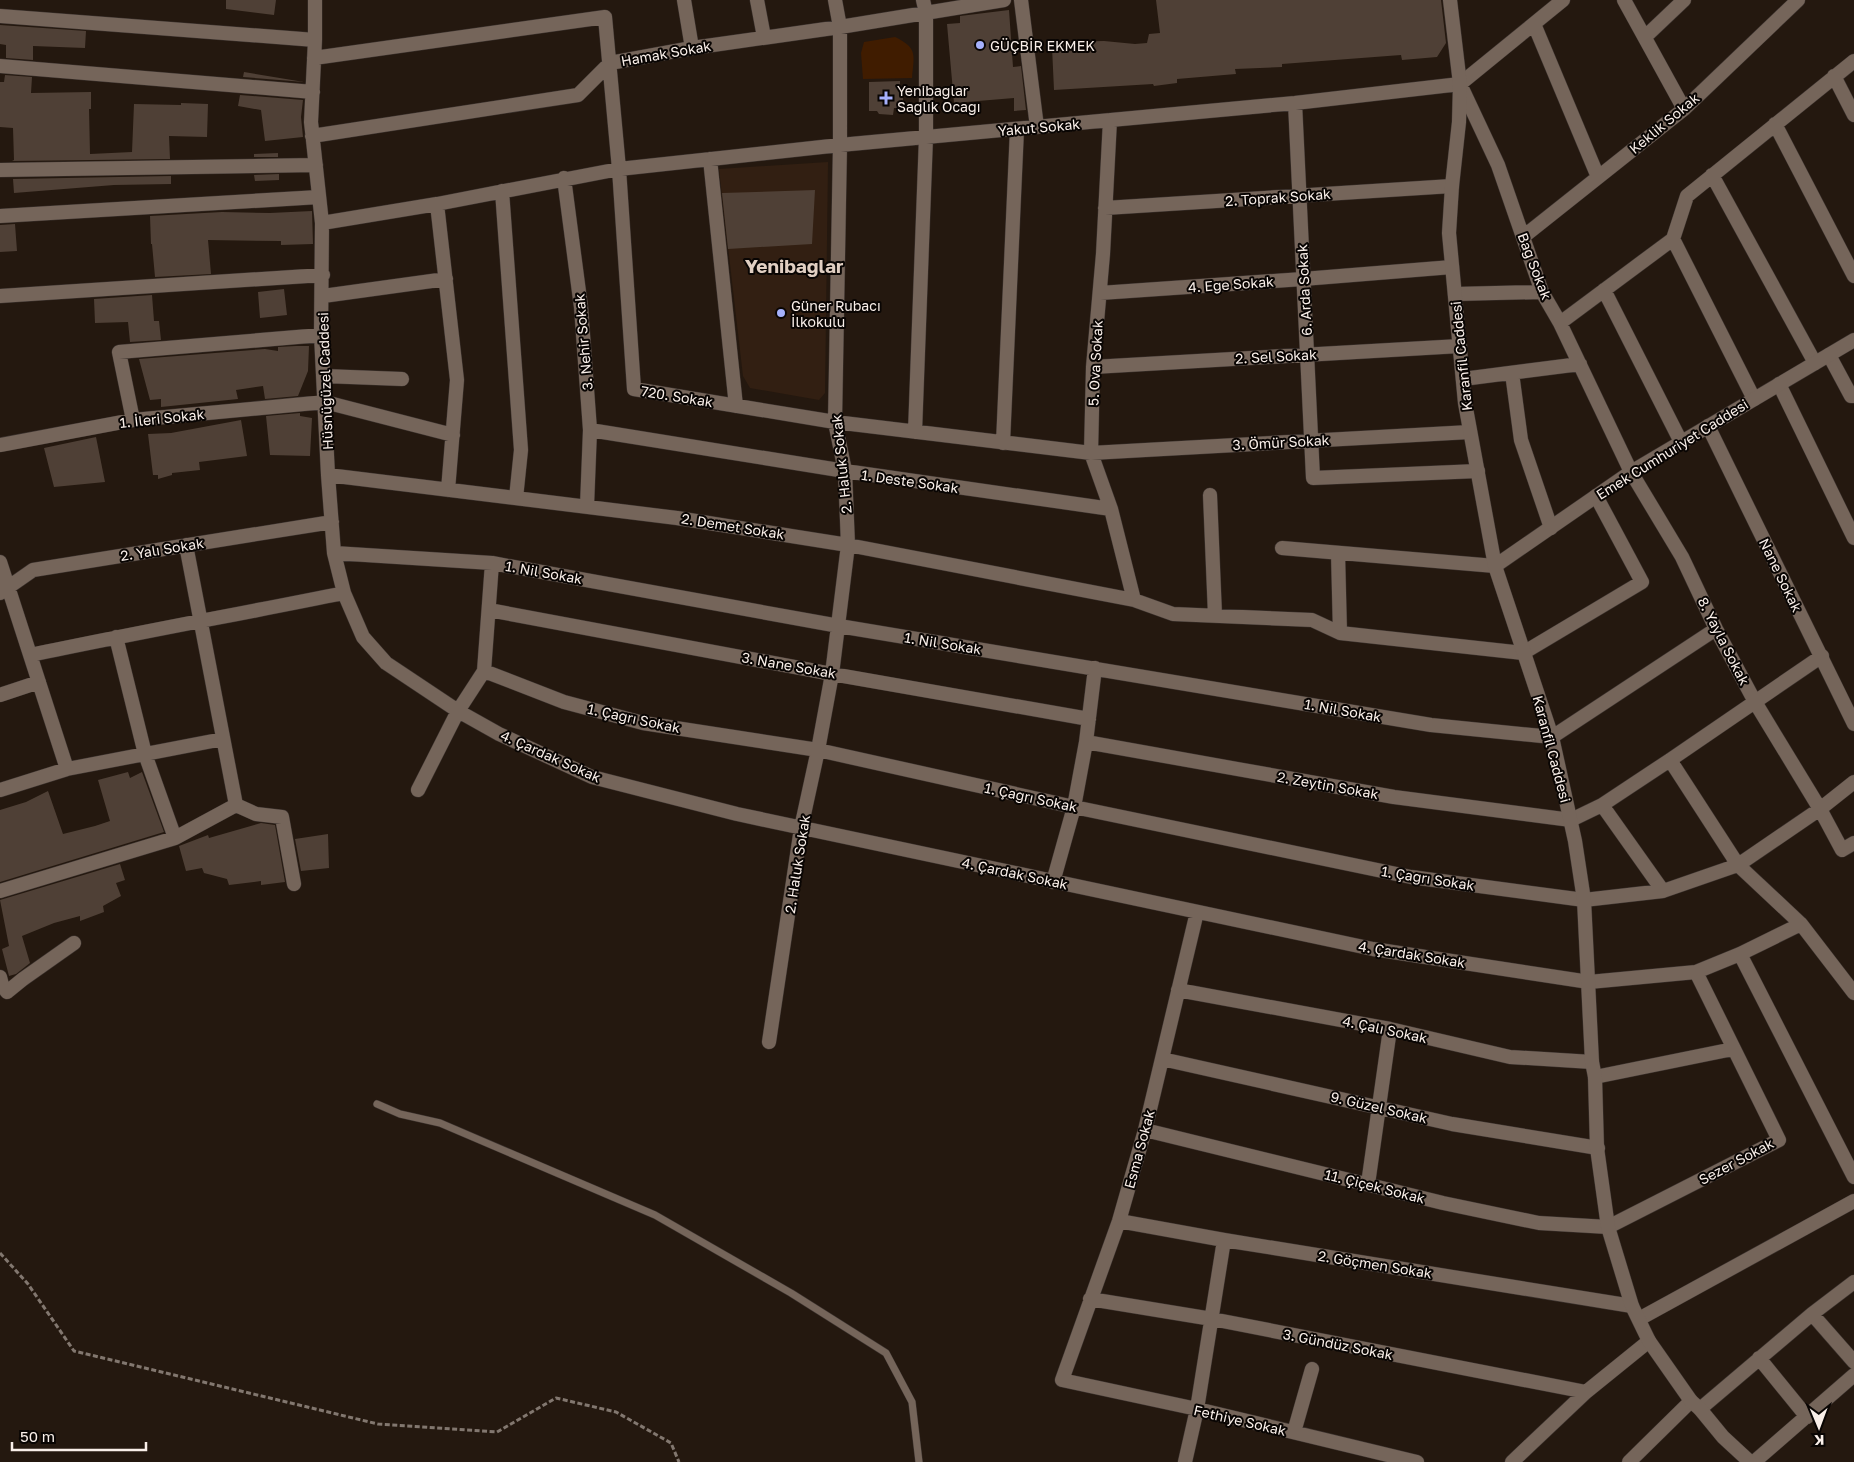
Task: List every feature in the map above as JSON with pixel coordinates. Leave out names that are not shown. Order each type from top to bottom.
[{"type":"street","name":"Hüsnügüzel Caddesi","points":[[315,0],[311,122],[322,223],[323,296],[321,335],[334,553],[344,593],[363,637],[386,663],[458,711]]},
{"type":"street","points":[[684,0],[692,48]]},
{"type":"street","points":[[757,0],[764,37]]},
{"type":"street","name":"2. Haluk Sokak","points":[[769,1042],[801,828],[832,674],[848,544],[845,472],[835,422],[840,27],[835,0]]},
{"type":"street","name":"Hamak Sokak","points":[[312,136],[578,95],[610,63],[692,48],[840,27],[924,6],[1004,0]]},
{"type":"street","points":[[1021,0],[1037,127]]},
{"type":"street","name":"Karanfil Caddesi","points":[[1450,0],[1460,84],[1459,122],[1449,233],[1463,379],[1470,432],[1495,566],[1552,737],[1571,820],[1584,900],[1598,1148],[1608,1227],[1632,1306],[1649,1341],[1695,1405],[1723,1437],[1750,1462]]},
{"type":"street","points":[[1460,84],[1563,0]]},
{"type":"street","points":[[1645,37],[1684,0]]},
{"type":"street","name":"Keklik Sokak","points":[[1523,237],[1684,109],[1798,0]]},
{"type":"street","points":[[1628,2],[1684,109]]},
{"type":"street","points":[[915,432],[926,137],[924,6]]},
{"type":"street","points":[[0,16],[315,40]]},
{"type":"street","name":"720. Sokak","points":[[314,58],[605,17],[619,169],[634,389],[835,422],[1091,453]]},
{"type":"street","points":[[1534,24],[1598,177]]},
{"type":"street","points":[[1560,323],[1673,239],[1687,196],[1854,61]]},
{"type":"street","points":[[0,66],[313,92]]},
{"type":"street","points":[[1834,76],[1854,115]]},
{"type":"street","name":"Yakut Sokak","points":[[322,223],[437,204],[564,178],[619,169],[840,145],[1295,102],[1460,84]]},
{"type":"street","name":"Bağ Sokak","points":[[1460,84],[1498,165],[1542,292],[1560,323],[1631,472]]},
{"type":"street","name":"6. Arda Sokak","points":[[1295,102],[1313,478],[1478,471]]},
{"type":"street","name":"5. Ova Sokak","points":[[1110,120],[1094,367],[1091,453],[1111,509],[1134,600]]},
{"type":"street","points":[[1775,124],[1854,276]]},
{"type":"street","points":[[1003,443],[1016,129]]},
{"type":"street","points":[[710,159],[736,406]]},
{"type":"street","points":[[0,170],[316,165]]},
{"type":"street","points":[[1712,176],[1815,363]]},
{"type":"street","name":"3. Nehir Sokak","points":[[564,178],[581,307],[590,430],[587,506]]},
{"type":"street","name":"2. Toprak Sokak","points":[[1105,208],[1452,186]]},
{"type":"street","points":[[502,191],[521,450],[516,498]]},
{"type":"street","points":[[0,216],[319,197]]},
{"type":"street","points":[[437,204],[457,380],[448,490]]},
{"type":"street","points":[[1673,239],[1754,399]]},
{"type":"street","name":"4. Ege Sokak","points":[[1100,293],[1452,267]]},
{"type":"street","points":[[0,296],[323,275]]},
{"type":"street","points":[[323,296],[446,279]]},
{"type":"street","points":[[1604,290],[1681,442]]},
{"type":"street","points":[[1455,294],[1542,292]]},
{"type":"street","points":[[133,420],[119,352],[321,335]]},
{"type":"street","name":"Emek Cumhuriyet Caddesi","points":[[1495,566],[1631,472],[1854,340]]},
{"type":"street","name":"2. Sel Sokak","points":[[1094,367],[1460,346]]},
{"type":"street","points":[[1829,354],[1851,396],[1854,396]]},
{"type":"street","points":[[1463,379],[1580,364]]},
{"type":"street","points":[[1512,373],[1520,440],[1551,528]]},
{"type":"street","points":[[324,376],[402,379]]},
{"type":"street","points":[[1779,384],[1854,538]]},
{"type":"street","name":"1. İleri Sokak","points":[[0,445],[133,420],[324,402],[453,435]]},
{"type":"street","name":"Nane Sokak","points":[[1708,426],[1822,656],[1849,702],[1854,724]]},
{"type":"street","name":"1. Deste Sokak","points":[[590,430],[845,472],[1111,509]]},
{"type":"street","name":"3. Ömür Sokak","points":[[1091,453],[1470,432]]},
{"type":"street","name":"8. Yayla Sokak","points":[[1631,472],[1682,558],[1716,629],[1756,702],[1820,809],[1842,850],[1854,843]]},
{"type":"street","name":"2. Demet Sokak","points":[[328,475],[587,506],[848,544],[1134,600],[1173,614],[1312,620],[1340,633],[1523,653]]},
{"type":"street","points":[[1210,495],[1216,615]]},
{"type":"street","points":[[1523,653],[1642,582],[1596,496]]},
{"type":"street","name":"2. Yalı Sokak","points":[[5,590],[33,570],[332,522]]},
{"type":"street","points":[[186,545],[236,805]]},
{"type":"street","points":[[1282,548],[1495,566]]},
{"type":"street","points":[[1338,552],[1340,633]]},
{"type":"street","name":"1. Nil Sokak","points":[[334,553],[492,562],[839,626],[1432,725],[1552,737]]},
{"type":"street","points":[[0,562],[5,590],[31,655],[67,769]]},
{"type":"street","points":[[418,790],[458,711],[484,671],[492,562]]},
{"type":"street","points":[[31,655],[344,593]]},
{"type":"street","name":"3. Nane Sokak","points":[[489,610],[832,674],[1089,719]]},
{"type":"street","points":[[1552,737],[1716,629]]},
{"type":"street","points":[[116,637],[144,754],[175,838]]},
{"type":"street","points":[[1571,820],[1602,804],[1670,760],[1822,656]]},
{"type":"street","points":[[1053,882],[1074,807],[1086,742],[1095,668]]},
{"type":"street","name":"1. Çağrı Sokak","points":[[484,671],[564,702],[643,723],[818,750],[1074,807],[1411,877],[1584,900],[1663,891],[1738,866],[1820,809],[1854,782]]},
{"type":"street","points":[[0,695],[40,682]]},
{"type":"street","name":"4. Çardak Sokak","points":[[458,711],[499,734],[592,777],[737,814],[1373,949],[1589,982],[1696,972],[1740,954],[1801,924]]},
{"type":"street","points":[[0,790],[67,769],[223,739]]},
{"type":"street","name":"2. Zeytin Sokak","points":[[1086,742],[1394,797],[1571,820]]},
{"type":"street","points":[[1670,760],[1738,866],[1801,924],[1854,993]]},
{"type":"street","points":[[1602,804],[1663,891]]},
{"type":"street","points":[[0,891],[175,838],[236,805]]},
{"type":"street","points":[[236,805],[256,814],[282,817],[294,884]]},
{"type":"street","name":"Esma Sokak","points":[[1062,1380],[1119,1221],[1145,1130],[1197,912]]},
{"type":"street","points":[[1,983],[7,992],[74,943]]},
{"type":"street","points":[[1740,954],[1854,1177]]},
{"type":"street","name":"Sezer Sokak","points":[[1608,1227],[1779,1140],[1696,972]]},
{"type":"street","name":"4. Çalı Sokak","points":[[1178,990],[1390,1029],[1510,1057],[1592,1062]]},
{"type":"street","points":[[1368,1184],[1390,1029]]},
{"type":"street","points":[[1595,1077],[1734,1049]]},
{"type":"street","name":"9. Güzel Sokak","points":[[1162,1059],[1452,1124],[1598,1148]]},
{"type":"street","name":"11. Çiçek Sokak","points":[[1145,1130],[1443,1203],[1539,1223],[1608,1227]]},
{"type":"street","points":[[1639,1319],[1854,1201]]},
{"type":"street","name":"2. Göçmen Sokak","points":[[1119,1221],[1224,1240],[1632,1306]]},
{"type":"street","points":[[1185,1462],[1197,1409],[1224,1240]]},
{"type":"street","points":[[1629,1462],[1695,1405],[1759,1358],[1854,1282]]},
{"type":"street","name":"3. Gündüz Sokak","points":[[1090,1299],[1212,1319],[1586,1392]]},
{"type":"street","points":[[1812,1314],[1854,1362]]},
{"type":"street","points":[[1512,1462],[1586,1392],[1649,1341]]},
{"type":"street","points":[[1759,1358],[1806,1417]]},
{"type":"street","points":[[1294,1432],[1312,1369]]},
{"type":"street","points":[[1754,1462],[1854,1374]]},
{"type":"street","name":"Fethiye Sokak","points":[[1062,1380],[1197,1409],[1417,1462]]},
{"type":"lane","points":[[377,1104],[400,1114],[440,1122],[655,1215],[791,1293],[886,1353],[912,1402],[919,1462]]},
{"type":"path","points":[[0,1254],[28,1284],[74,1350],[378,1424],[497,1432],[556,1398],[616,1412],[672,1443],[679,1462]]},
{"type":"shaded area","points":[[895,37],[908,45],[913,53],[912,78],[863,79],[861,53],[864,42]]},
{"type":"shaded area","name":"Güner Rubacı İlkokulu","points":[[828,162],[825,393],[819,400],[750,388],[743,376],[719,169]]},
{"type":"building","points":[[226,0],[276,0],[274,15],[226,9]]},
{"type":"building","points":[[1156,0],[1441,0],[1446,43],[1437,57],[1402,60],[1401,55],[1282,64],[1282,67],[1235,69],[1236,74],[1177,79],[1177,83],[1154,86],[1153,84],[1054,90],[1052,47],[1062,42],[1147,43],[1149,34],[1160,33]]},
{"type":"building","name":"GÜÇBİR EKMEK","points":[[1009,10],[1013,67],[1021,66],[1026,110],[1014,111],[1014,98],[954,103],[947,24],[960,23],[960,16]]},
{"type":"building","points":[[0,25],[86,31],[85,48],[33,46],[33,60],[6,58],[6,45],[0,44]]},
{"type":"building","points":[[244,72],[304,82],[243,77]]},
{"type":"building","points":[[5,75],[32,77],[31,93],[91,92],[91,109],[89,109],[90,154],[132,152],[134,104],[208,104],[207,137],[169,136],[170,159],[12,161],[14,160],[13,128],[0,127],[0,82],[4,82]]},
{"type":"building","name":"Yenibağlar Sağlık Ocağı","points":[[900,81],[900,87],[903,87],[903,108],[894,108],[893,115],[869,111],[869,82]]},
{"type":"building","points":[[240,95],[303,100],[301,117],[303,137],[265,141],[261,110],[238,106]]},
{"type":"building","points":[[278,153],[278,157],[254,157],[254,154]]},
{"type":"building","points":[[279,174],[279,180],[255,181],[254,175]]},
{"type":"building","points":[[171,176],[171,184],[114,185],[14,193],[13,179]]},
{"type":"building","points":[[815,190],[812,244],[728,249],[722,193]]},
{"type":"building","points":[[312,211],[313,244],[281,245],[281,241],[208,240],[211,274],[155,277],[150,216],[222,212],[270,213]]},
{"type":"building","points":[[15,224],[17,251],[0,252],[0,225]]},
{"type":"building","points":[[284,289],[287,315],[260,318],[258,292]]},
{"type":"building","points":[[152,295],[154,321],[159,321],[161,340],[130,342],[128,322],[95,323],[94,299]]},
{"type":"building","points":[[309,346],[308,371],[298,396],[265,399],[263,386],[236,390],[238,399],[161,407],[161,399],[150,400],[139,359],[265,349],[278,351],[278,347]]},
{"type":"building","points":[[300,413],[300,416],[312,418],[310,456],[270,455],[266,416]]},
{"type":"building","points":[[241,420],[247,456],[199,462],[200,470],[172,473],[172,475],[158,479],[158,475],[153,475],[148,434],[171,433]]},
{"type":"building","points":[[96,437],[105,482],[54,487],[44,448]]},
{"type":"building","points":[[128,772],[130,778],[142,772],[164,832],[0,882],[0,810],[26,802],[48,791],[63,834],[95,826],[110,821],[98,780]]},
{"type":"building","points":[[261,823],[275,825],[285,882],[261,885],[261,881],[229,885],[227,879],[204,873],[202,868],[186,871],[179,846],[208,835],[209,838]]},
{"type":"building","points":[[328,834],[329,868],[301,871],[295,839]]},
{"type":"building","points":[[120,864],[125,880],[116,883],[121,896],[103,906],[104,912],[80,921],[80,916],[54,923],[22,936],[30,963],[16,974],[9,976],[2,949],[9,946],[0,900]]},
{"type":"place","name":"GÜÇBİR EKMEK","points":[[980,45]]},
{"type":"place","name":"Yenibağlar Sağlık Ocağı","points":[[886,98]]},
{"type":"place","name":"Güner Rubacı İlkokulu","points":[[781,313]]},
{"type":"district","name":"Yenibağlar","points":[[794,265]]}]
